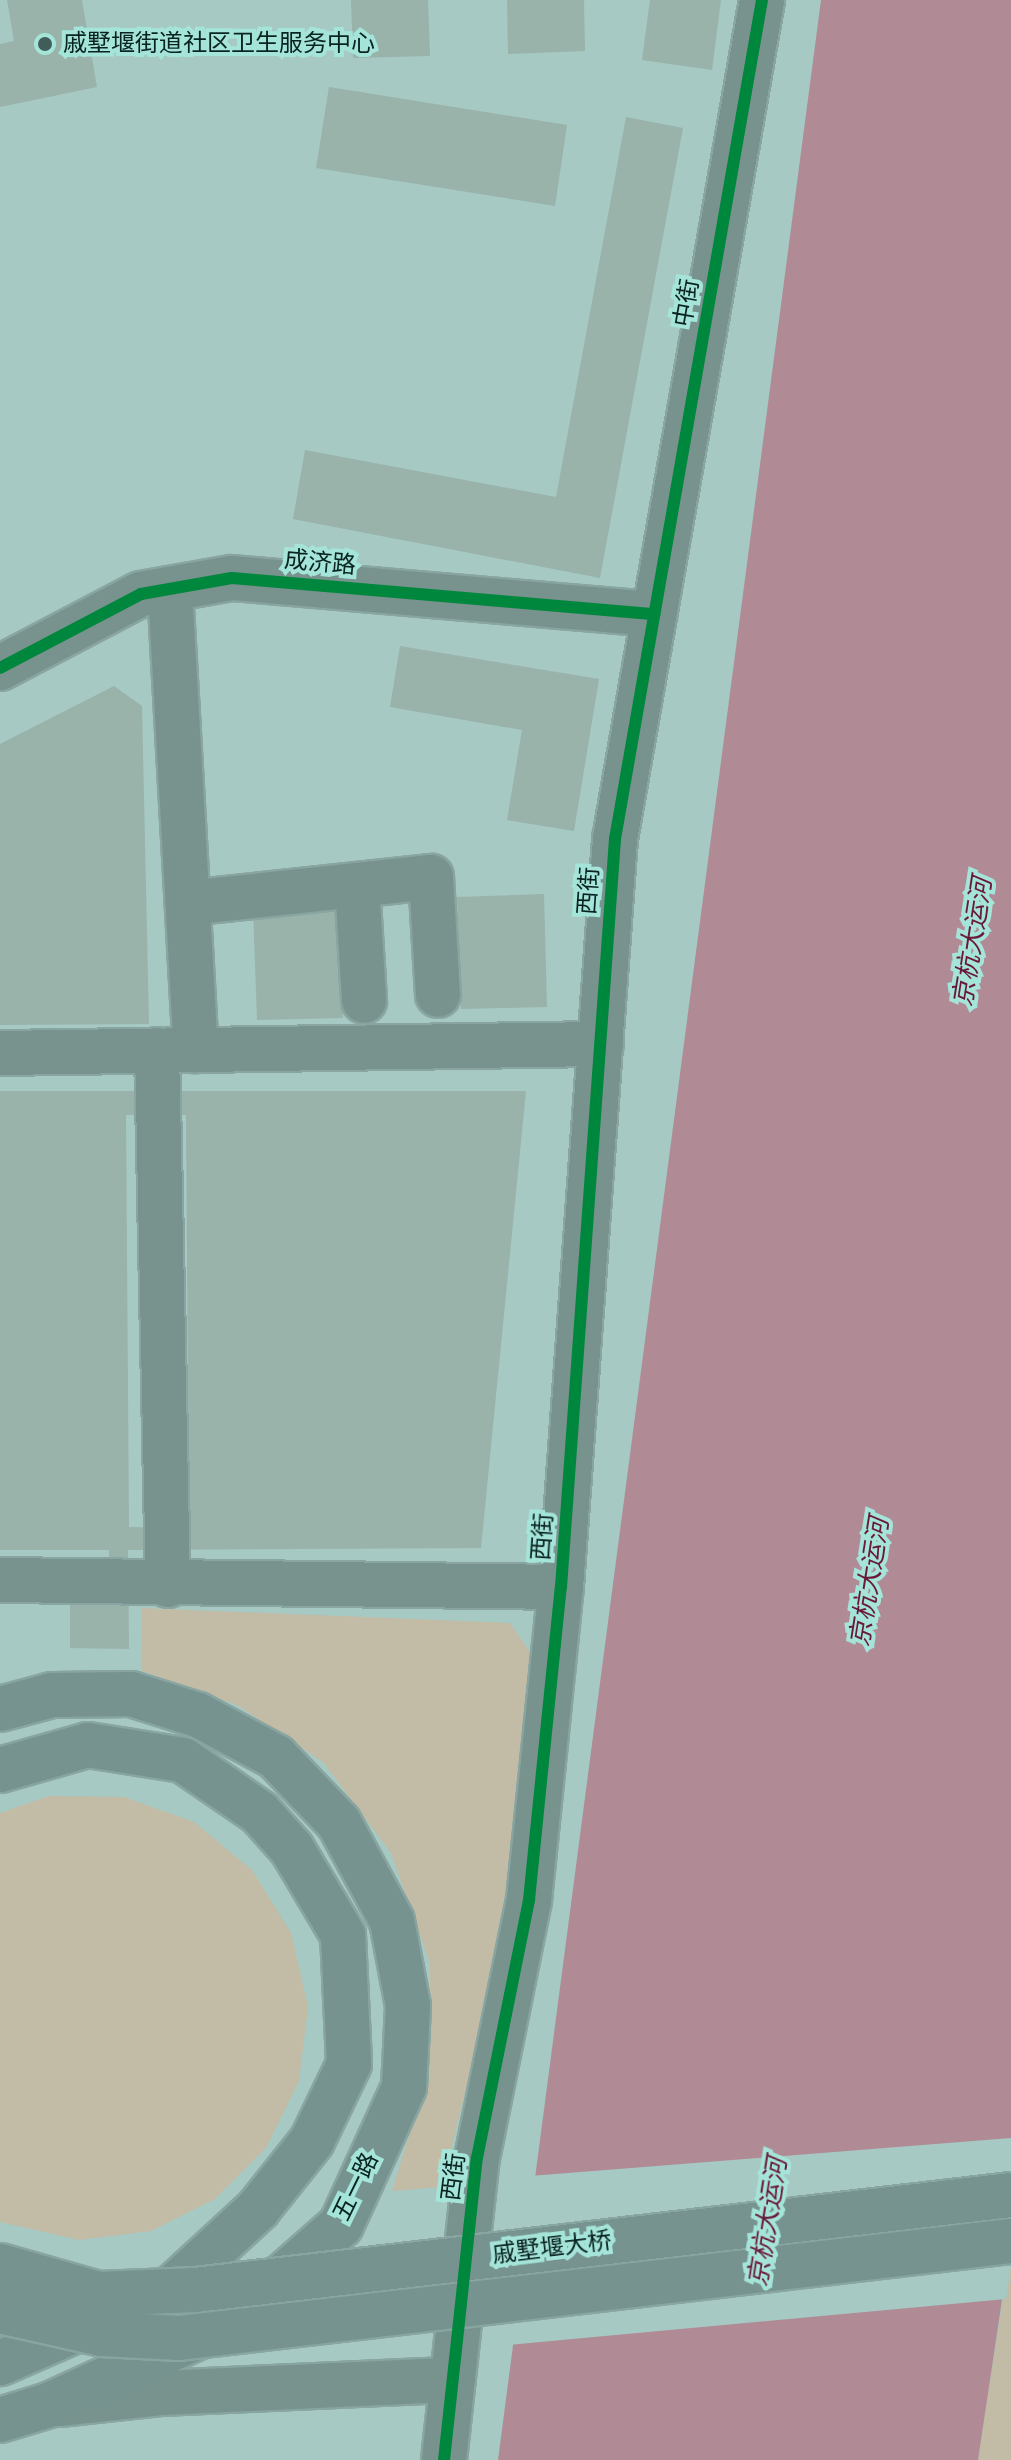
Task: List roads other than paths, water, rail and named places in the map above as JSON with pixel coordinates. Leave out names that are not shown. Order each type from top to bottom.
[{"type":"main road","name":"五一路","points":[[0,1709],[52,1695],[131,1694],[198,1715],[276,1757],[339,1823],[392,1921],[408,2006],[404,2087],[341,2225],[233,2320],[49,2405],[0,2420]]},
{"type":"main road","points":[[0,1770],[88,1745],[183,1760],[260,1813],[292,1849],[343,1935],[349,2064],[312,2141],[258,2209],[172,2288],[0,2363]]},
{"type":"main road","name":"戚墅堰大桥","points":[[0,2266],[99,2294],[195,2290],[1011,2195]]},
{"type":"main road","name":"戚墅堰大桥","points":[[0,2311],[102,2334],[179,2338],[1011,2241]]},
{"type":"street","name":"中街","points":[[654,614],[762,0]]},
{"type":"street","name":"成济路","points":[[0,668],[141,594],[232,578],[654,614]]},
{"type":"street","points":[[168,1585],[176,1050],[188,903],[170,589]]},
{"type":"street","name":"西街","points":[[444,2460],[477,2158],[529,1900],[561,1587],[615,839],[654,614]]},
{"type":"street","points":[[188,903],[431,877],[438,995]]},
{"type":"street","points":[[357,885],[364,1001]]},
{"type":"street","points":[[0,1053],[601,1044]]},
{"type":"street","points":[[0,1580],[168,1585],[561,1587]]},
{"type":"street","points":[[49,2405],[162,2393],[453,2380]]},
{"type":"water","name":"京杭大运河","points":[[821,0],[1011,0],[1011,2240],[978,2460],[498,2460]]},
{"type":"place","name":"戚墅堰街道社区卫生服务中心","points":[[45,44]]}]
